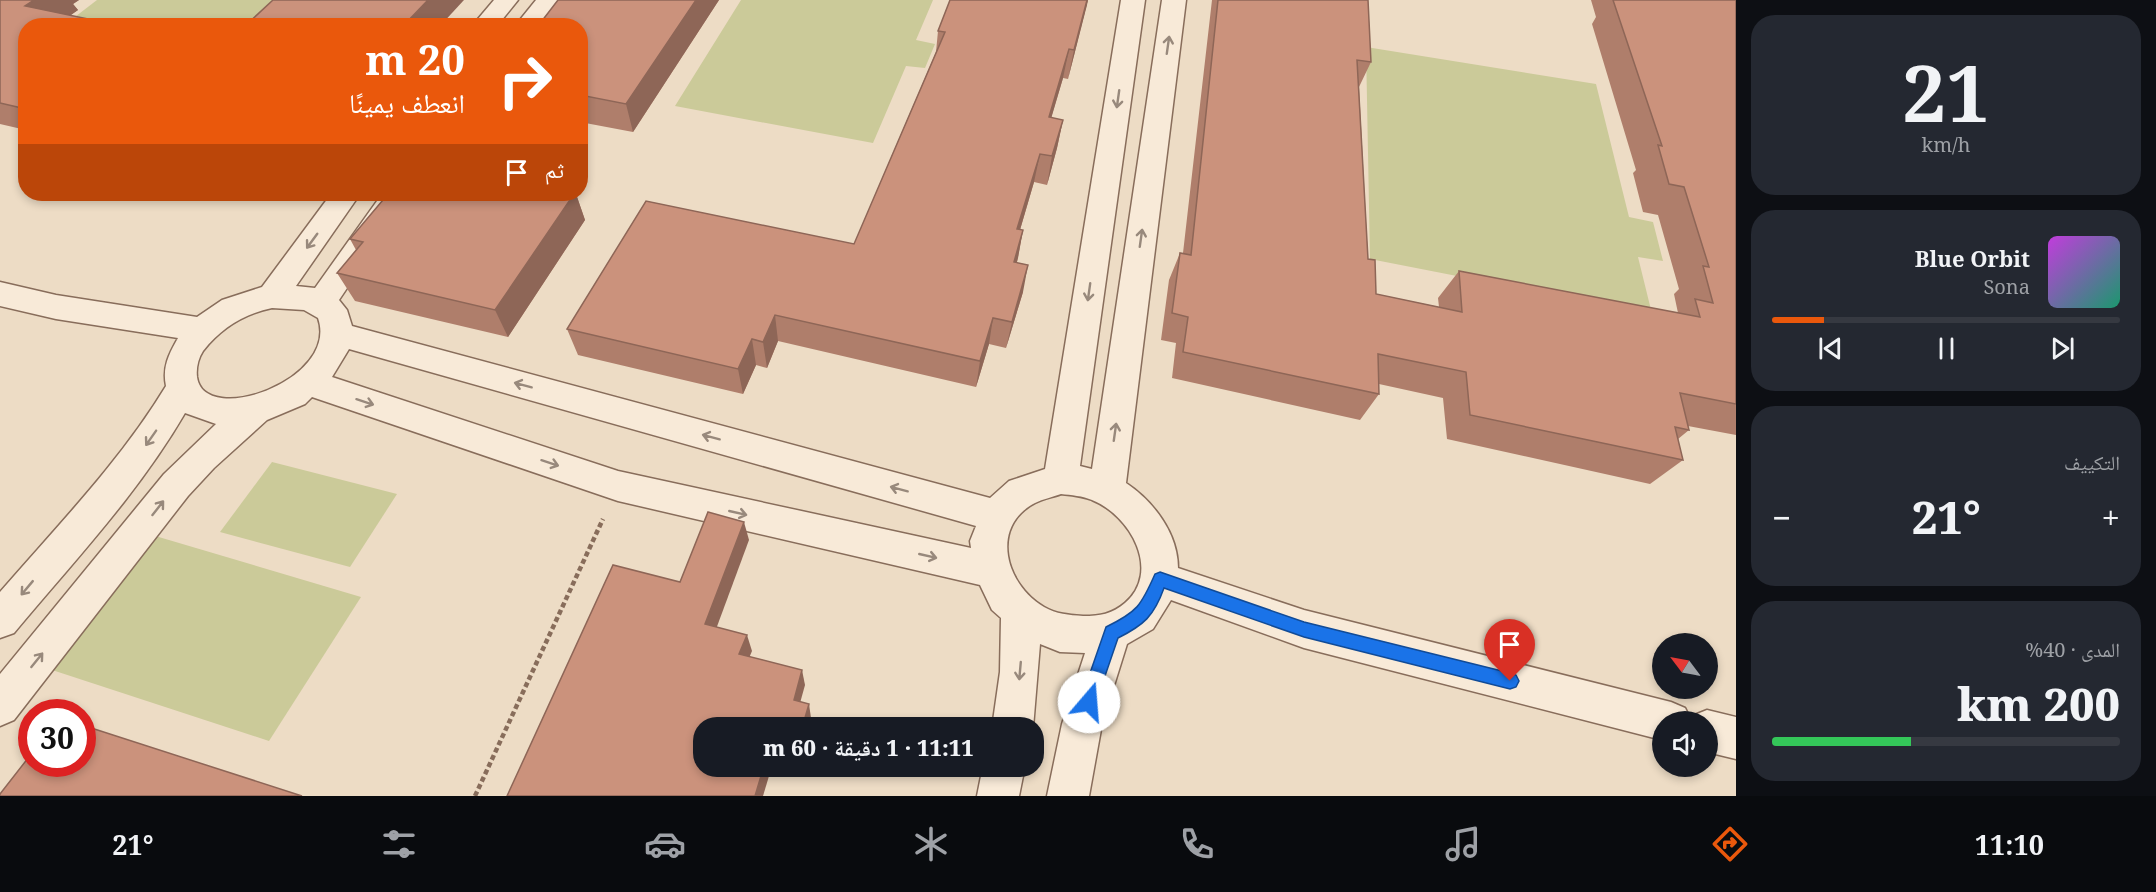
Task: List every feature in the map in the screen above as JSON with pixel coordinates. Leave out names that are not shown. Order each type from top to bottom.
[{"type":"street","points":[[491,18],[507,0]]},
{"type":"street","points":[[533,18],[548,0]]},
{"type":"street","points":[[1061,479],[1132,0]]},
{"type":"street","points":[[1107,490],[1174,0]]},
{"type":"street","points":[[272,296],[341,201]]},
{"type":"street","points":[[321,303],[391,201]]},
{"type":"street","points":[[0,294],[56,307],[203,330]]},
{"type":"street","points":[[0,620],[132,464],[169,412],[182,388],[181,366],[192,342],[203,330],[234,308],[272,296],[299,296],[321,303],[334,316],[338,334],[330,359],[309,383],[282,400],[257,409],[239,412],[214,411],[194,403],[182,388]]},
{"type":"street","points":[[338,334],[996,516]]},
{"type":"street","points":[[309,383],[618,486],[991,570]]},
{"type":"street","points":[[0,706],[176,485],[222,438],[257,409]]},
{"type":"street","points":[[1061,479],[1084,482],[1107,490],[1127,501],[1142,518],[1154,537],[1161,558],[1160,579],[1151,602],[1135,621],[1112,633],[1081,637],[1050,631],[1020,615],[998,586],[991,570],[988,550],[990,533],[996,516],[1008,501],[1022,490],[1041,483],[1061,479]]},
{"type":"street","points":[[1160,579],[1304,629],[1652,717]]},
{"type":"street","points":[[1014,717],[1022,653],[1020,615]]},
{"type":"street","points":[[1068,796],[1082,724],[1112,633]]},
{"type":"street","points":[[1718,733],[1736,738]]},
{"type":"street","points":[[998,796],[1002,777]]},
{"type":"path","points":[[475,796],[618,486]]},
{"type":"shaded area","points":[[97,0],[312,0],[292,18],[74,18]]},
{"type":"shaded area","points":[[741,0],[933,0],[916,40],[935,44],[925,68],[906,66],[873,143],[675,106]]},
{"type":"shaded area","points":[[1366,47],[1596,84],[1629,217],[1653,222],[1663,261],[1638,257],[1652,314],[1370,259]]},
{"type":"shaded area","points":[[272,462],[397,494],[350,567],[220,532]]},
{"type":"shaded area","points":[[152,535],[361,597],[269,741],[46,668]]},
{"type":"building","points":[[0,0],[34,0],[25,6],[83,18],[18,18],[18,107],[0,103]]},
{"type":"building","points":[[273,0],[428,0],[411,18],[254,18]]},
{"type":"building","points":[[558,0],[696,0],[626,104],[588,97],[588,18],[544,18]]},
{"type":"building","points":[[950,0],[1087,0],[1074,50],[1069,49],[1049,117],[1063,120],[1052,156],[1040,154],[1017,229],[1023,230],[1014,262],[1028,265],[1012,322],[993,318],[980,361],[775,315],[763,342],[752,339],[738,369],[567,329],[646,201],[854,244],[945,32],[938,31]]},
{"type":"building","points":[[1218,0],[1368,0],[1371,62],[1357,60],[1368,259],[1375,260],[1376,294],[1462,312],[1459,271],[1700,317],[1695,299],[1713,303],[1703,266],[1709,267],[1684,187],[1669,184],[1658,145],[1662,146],[1613,0],[1736,0],[1736,404],[1680,393],[1689,430],[1675,427],[1683,460],[1470,415],[1466,372],[1378,354],[1379,394],[1183,352],[1188,317],[1172,313],[1180,253],[1191,255]]},
{"type":"building","points":[[382,201],[569,201],[495,310],[337,273],[363,242],[350,239]]},
{"type":"building","points":[[708,512],[744,522],[705,624],[747,635],[739,654],[802,670],[794,700],[809,704],[805,717],[693,717],[693,777],[761,777],[755,796],[507,796],[613,565],[680,582]]},
{"type":"building","points":[[96,730],[302,796],[0,796],[18,771],[18,777],[96,777]]},
{"type":"route","points":[[1089,702],[1112,633],[1135,621],[1151,602],[1160,579],[1304,629],[1510,681]]}]
